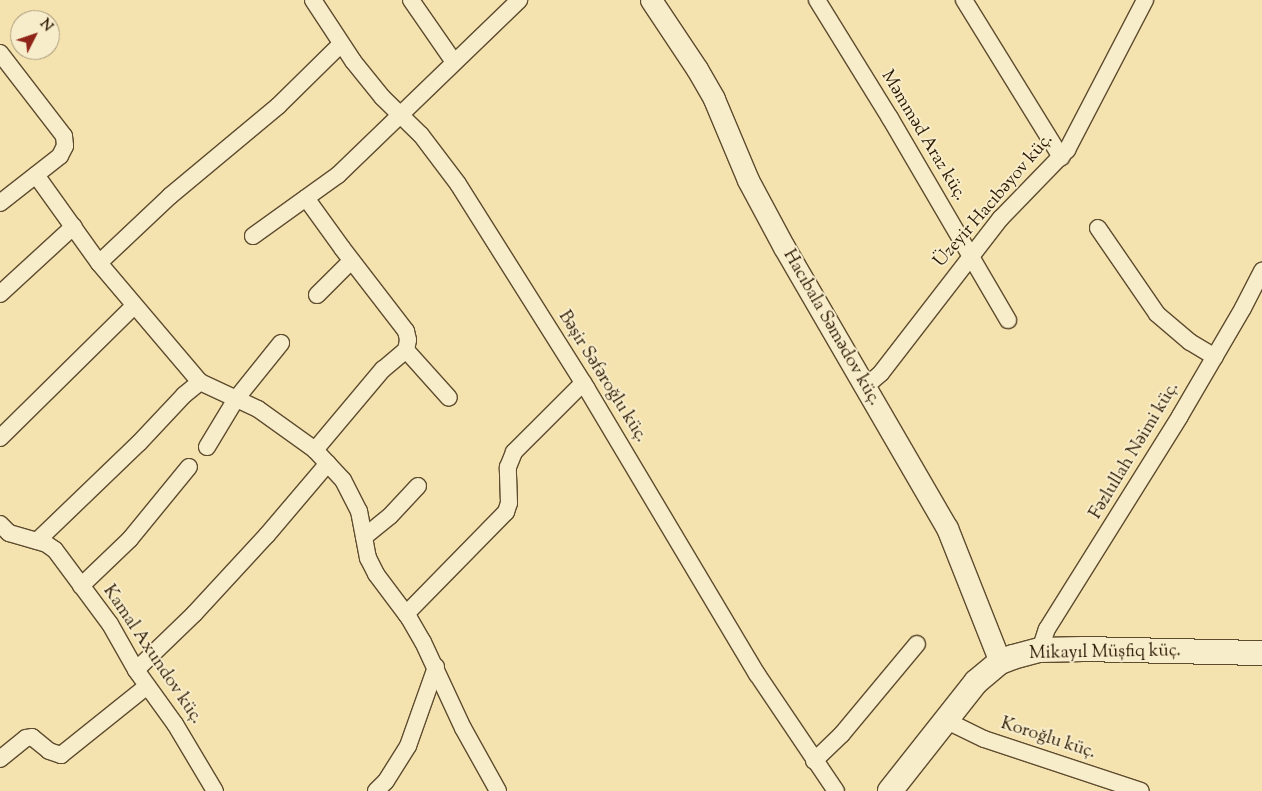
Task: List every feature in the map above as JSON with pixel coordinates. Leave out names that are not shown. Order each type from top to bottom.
[{"type":"main road","name":"Mikayıl Müşfiq küç.","points":[[890,791],[976,682],[1000,662],[1026,652],[1040,650],[1262,653]]},
{"type":"street","name":"Bəşir Səfəroğlu küç.","points":[[313,0],[341,44],[382,97],[421,135],[458,184],[583,383],[757,674],[836,791]]},
{"type":"street","points":[[411,0],[454,62]]},
{"type":"street","points":[[253,236],[338,175],[519,0]]},
{"type":"street","name":"Hacıbala Səmədov küç.","points":[[651,0],[698,69],[714,99],[748,180],[947,528],[1000,662]]},
{"type":"street","name":"Məmməd Araz küç.","points":[[817,0],[1008,320]]},
{"type":"street","points":[[964,0],[1061,157]]},
{"type":"street","name":"Üzeyir Hacıbəyov küç.","points":[[865,387],[881,373],[1002,218],[1061,157],[1145,0]]},
{"type":"street","points":[[99,263],[170,196],[278,106],[341,44]]},
{"type":"street","points":[[0,53],[64,136],[65,146],[60,156],[0,202]]},
{"type":"street","points":[[36,175],[99,263],[200,382],[258,409],[315,450],[343,480],[359,511],[368,558],[376,574],[406,614],[436,667],[463,728],[498,791]]},
{"type":"street","points":[[306,198],[406,331],[408,340],[406,350],[383,369],[315,450]]},
{"type":"street","points":[[0,294],[74,226]]},
{"type":"street","points":[[1098,228],[1157,314],[1190,342],[1215,357]]},
{"type":"street","points":[[316,295],[352,261]]},
{"type":"street","name":"Fəzlullah Nəimi küç.","points":[[1040,650],[1047,628],[1215,357],[1262,271]]},
{"type":"street","points":[[0,438],[134,306]]},
{"type":"street","points":[[207,447],[236,398],[281,343]]},
{"type":"street","points":[[406,350],[449,398]]},
{"type":"street","points":[[0,524],[10,533],[43,543],[184,395],[200,382]]},
{"type":"street","points":[[406,614],[506,512],[509,502],[508,468],[514,452],[583,383]]},
{"type":"street","points":[[136,670],[201,607],[267,535],[328,463]]},
{"type":"street","points":[[81,586],[130,539],[190,468]]},
{"type":"street","points":[[364,537],[390,516],[418,486]]},
{"type":"street","name":"Kamal Axundov küç.","points":[[43,543],[81,586],[110,624],[136,670],[175,724],[215,791]]},
{"type":"street","points":[[814,761],[842,734],[917,644]]},
{"type":"street","points":[[376,791],[386,781],[408,746],[436,667]]},
{"type":"street","points":[[0,759],[26,738],[32,737],[49,751],[61,755],[147,686]]},
{"type":"street","name":"Koroğlu küç.","points":[[945,720],[984,739],[1141,791]]}]
